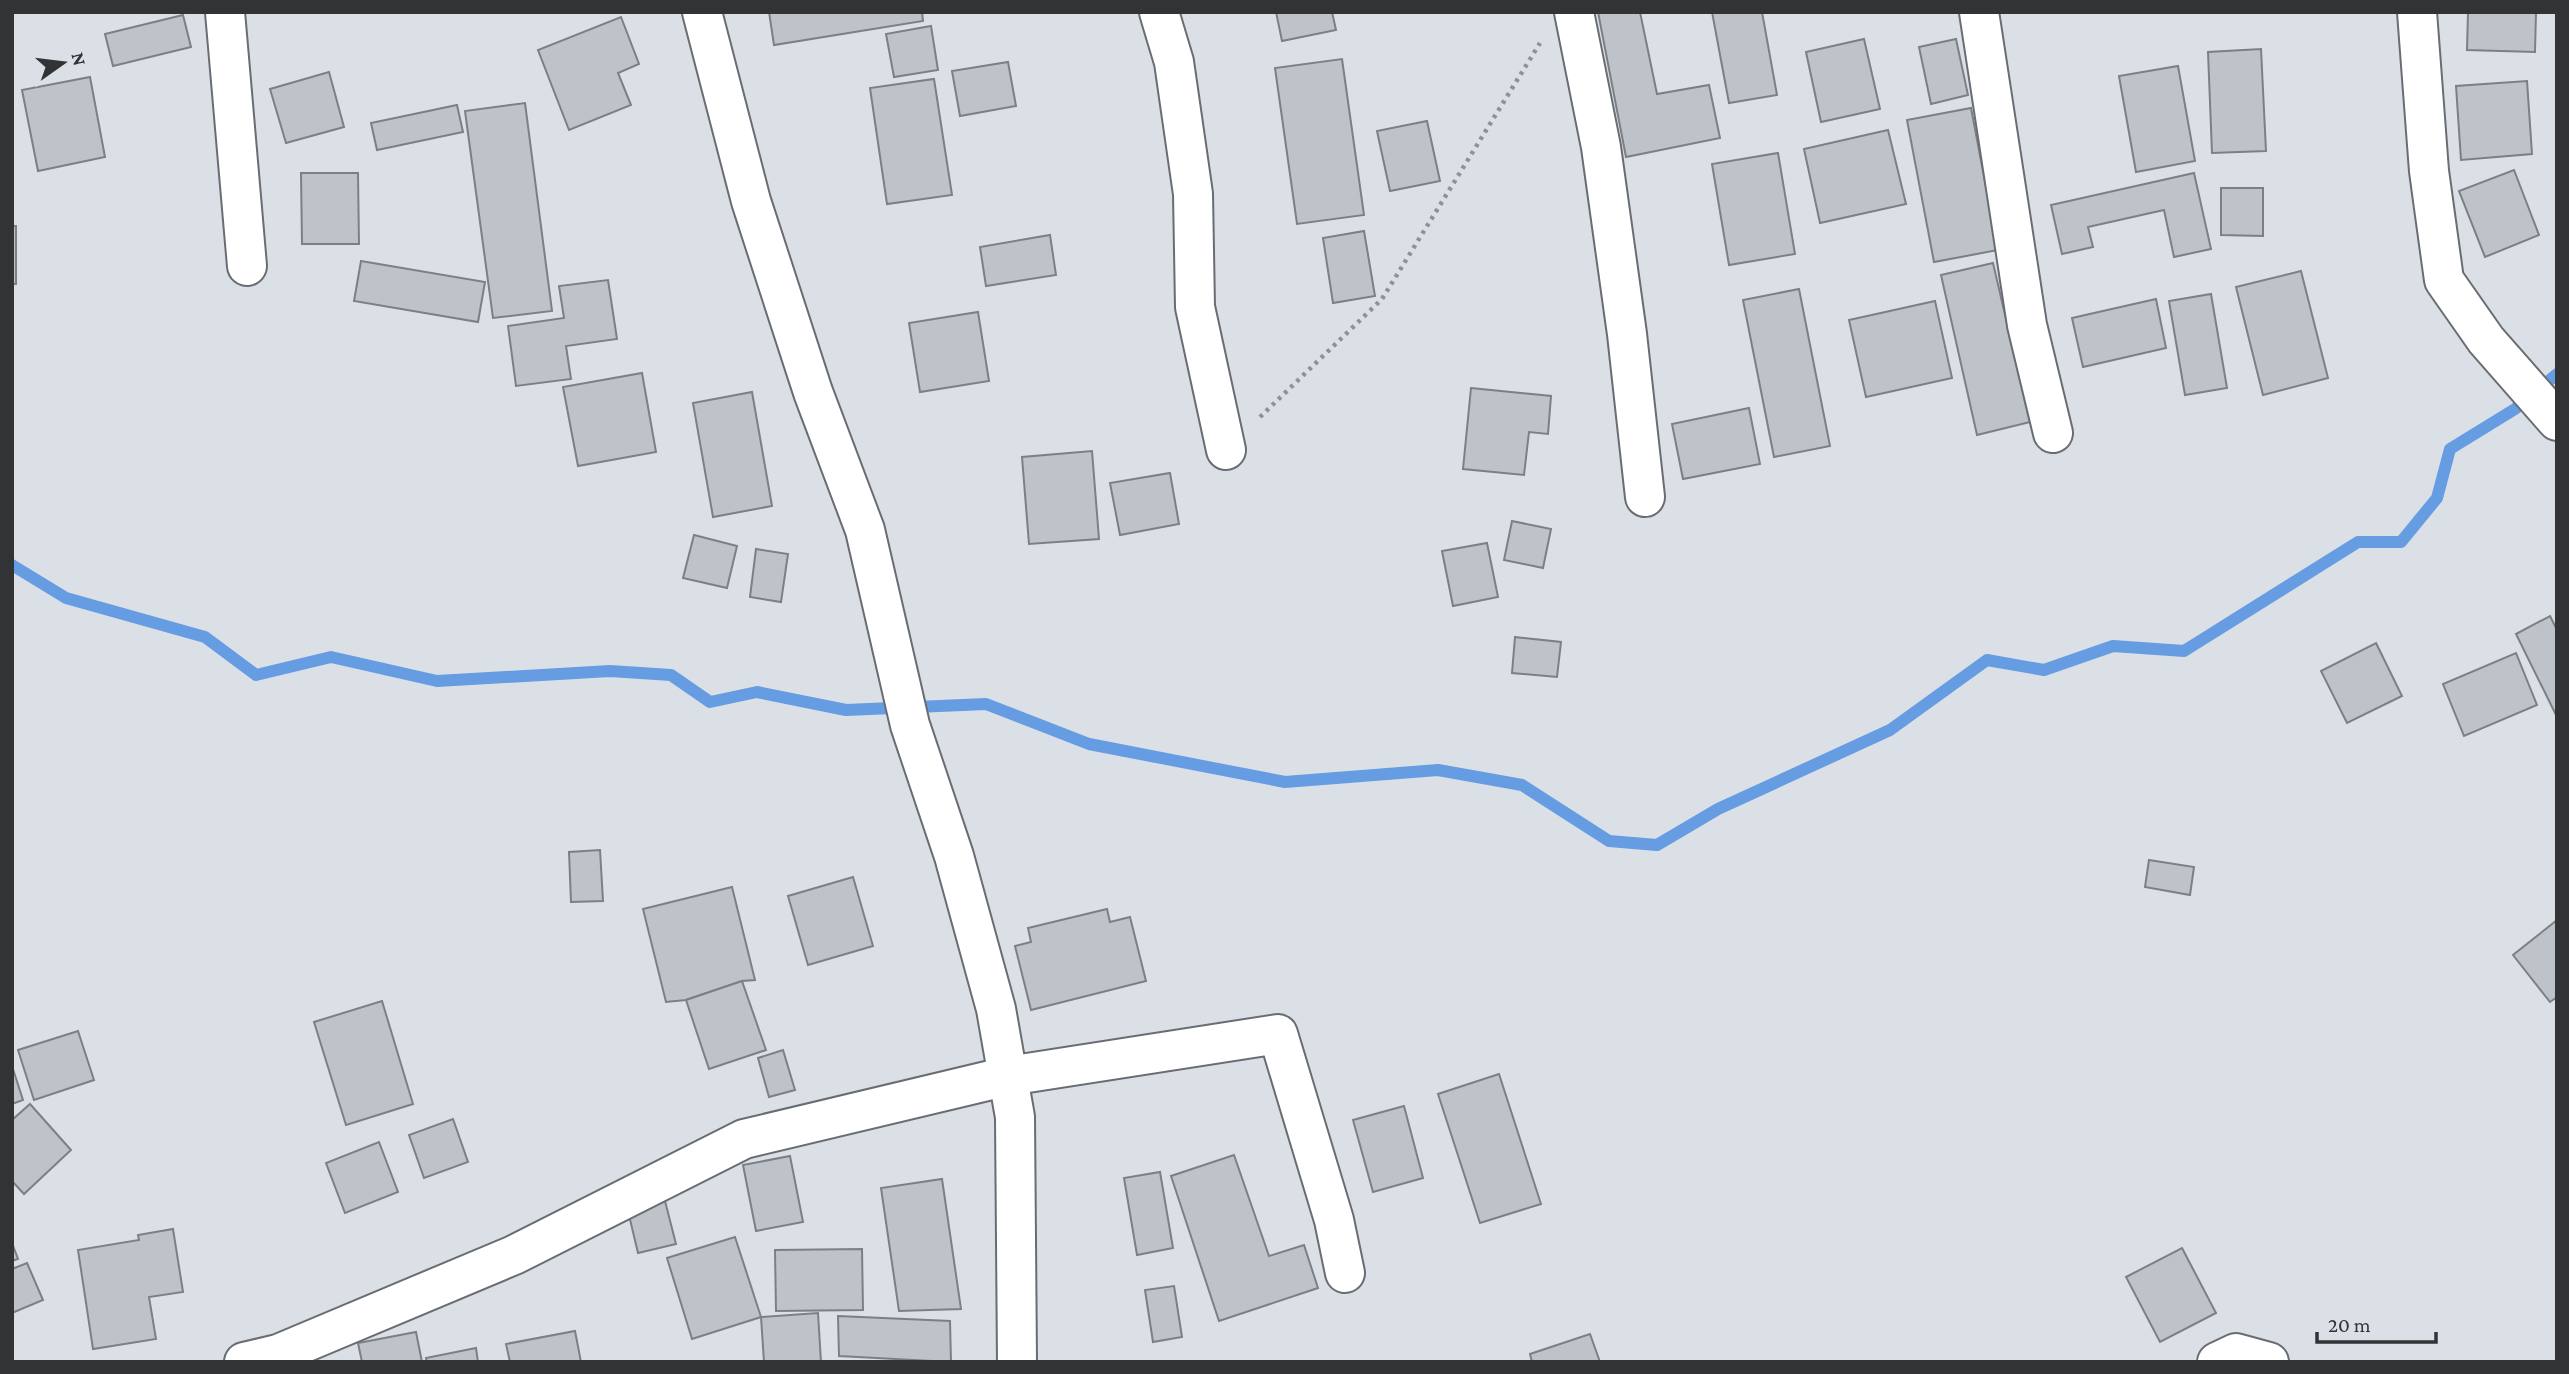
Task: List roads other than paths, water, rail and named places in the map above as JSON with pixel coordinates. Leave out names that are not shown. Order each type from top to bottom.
[{"type":"street","points":[[225,12],[247,266]]},
{"type":"street","points":[[702,12],[751,201],[813,392],[865,530],[910,725],[954,856],[996,1009],[1015,1117],[1017,1362]]},
{"type":"street","points":[[1159,12],[1174,62],[1193,194],[1195,307],[1226,450]]},
{"type":"street","points":[[1574,12],[1601,147],[1627,334],[1645,497]]},
{"type":"street","points":[[1979,12],[2027,325],[2053,433]]},
{"type":"street","points":[[2417,12],[2429,172],[2444,280],[2486,340],[2557,421]]},
{"type":"street","points":[[244,1362],[278,1354],[514,1255],[744,1139],[1008,1076],[1278,1034],[1334,1220],[1345,1273]]},
{"type":"street","points":[[2217,1362],[2236,1353],[2269,1362]]},
{"type":"waterway","points":[[12,565],[66,598],[205,637],[256,675],[331,657],[437,681],[610,671],[671,675],[710,702],[757,692],[846,710],[986,704],[1089,744],[1285,782],[1438,770],[1522,785],[1609,841],[1657,845],[1718,809],[1890,730],[1987,660],[2044,670],[2113,646],[2184,651],[2358,542],[2401,542],[2437,498],[2450,449],[2515,409],[2557,374]]}]
